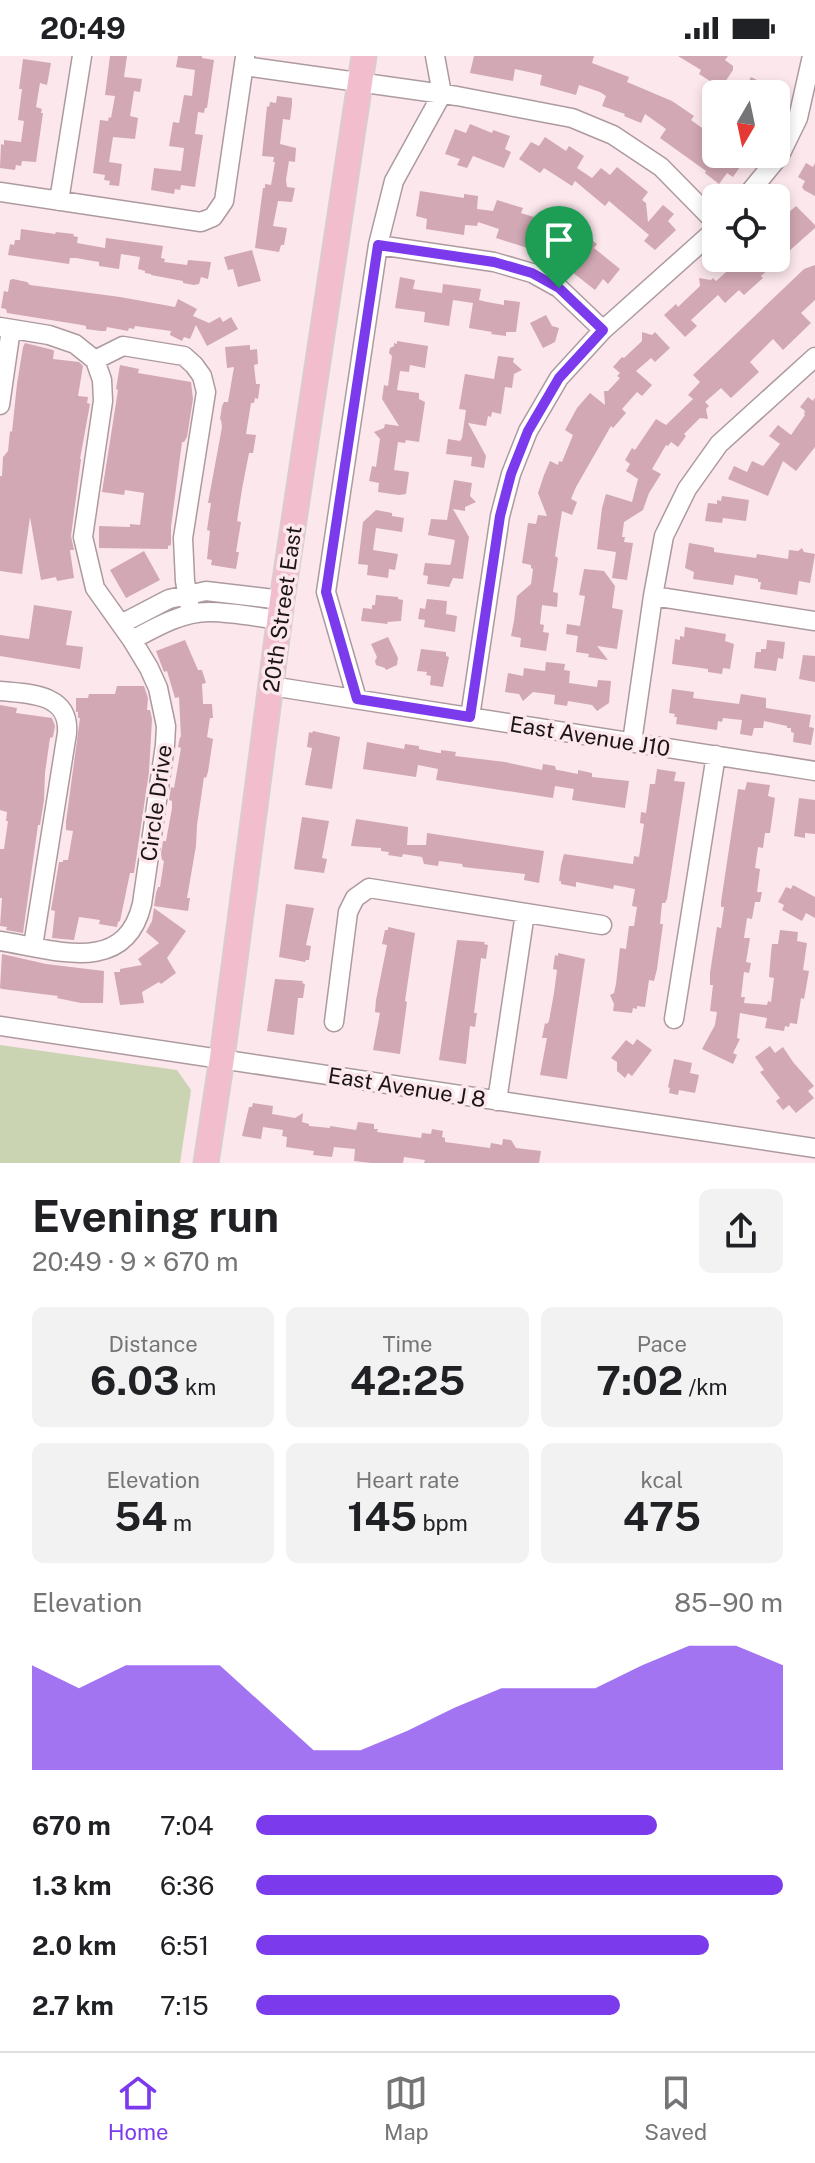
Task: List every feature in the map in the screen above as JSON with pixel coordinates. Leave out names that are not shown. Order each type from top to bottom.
[{"type":"main road","name":"20th Street East","points":[[206,1163],[280,610],[364,56]]},
{"type":"street","points":[[59,201],[82,56]]},
{"type":"street","points":[[357,699],[326,592],[378,245],[394,181],[442,94],[435,56]]},
{"type":"street","points":[[756,184],[780,155],[798,118],[812,56]]},
{"type":"street","points":[[0,192],[201,222],[213,217],[224,201],[244,61],[572,118],[613,135],[661,167],[702,211]]},
{"type":"street","points":[[470,717],[500,516],[511,474],[528,431],[559,378],[603,330],[702,239]]},
{"type":"street","points":[[378,245],[494,262],[532,273],[559,288],[603,330]]},
{"type":"street","points":[[0,405],[5,328],[49,335],[75,344],[95,360],[123,346],[184,356],[194,365],[206,392],[183,538],[191,614]]},
{"type":"street","points":[[632,742],[664,536],[687,489],[719,444],[815,357]]},
{"type":"street","name":"Circle Drive","points":[[33,946],[82,954],[97,953],[122,941],[132,931],[142,904],[165,745],[166,726],[158,688],[132,640],[95,588],[83,537],[103,401],[102,380],[95,360]]},
{"type":"street","points":[[121,624],[169,599],[206,591],[280,610]]},
{"type":"street","points":[[653,596],[815,621]]},
{"type":"street","points":[[132,640],[161,624],[191,614],[280,610]]},
{"type":"street","name":"East Avenue J10","points":[[271,686],[815,771]]},
{"type":"street","points":[[0,691],[48,698],[59,705],[67,721],[33,946],[0,941]]},
{"type":"street","points":[[674,1019],[716,755]]},
{"type":"street","points":[[334,1022],[348,912],[355,898],[369,888],[602,925]]},
{"type":"street","points":[[497,1101],[525,913]]},
{"type":"street","name":"East Avenue J 8","points":[[0,1026],[815,1148]]},
{"type":"green space","points":[[0,1045],[177,1070],[191,1090],[180,1163],[0,1163]]},
{"type":"building","points":[[110,56],[127,56],[124,77],[142,79],[140,92],[134,91],[130,116],[138,118],[135,139],[113,137],[109,162],[122,164],[119,186],[109,185],[110,181],[104,180],[105,175],[93,173],[100,120],[108,121],[111,118],[115,96],[105,95]]},
{"type":"building","points":[[178,56],[202,56],[214,60],[207,108],[204,113],[198,112],[195,134],[203,135],[195,187],[181,185],[174,194],[151,190],[154,168],[181,171],[184,148],[169,146],[173,122],[179,123],[184,95],[192,96],[195,70],[176,67]]},
{"type":"building","points":[[474,56],[594,56],[592,63],[629,77],[627,82],[672,101],[694,116],[691,120],[702,128],[702,168],[739,168],[733,177],[727,173],[719,184],[660,138],[666,129],[645,114],[641,123],[602,106],[606,96],[600,92],[579,85],[576,95],[540,85],[542,75],[515,69],[513,81],[470,73]]},
{"type":"building","points":[[678,56],[728,56],[725,60],[733,66],[726,80],[708,80],[699,74],[701,70]]},
{"type":"building","points":[[23,59],[51,63],[47,85],[40,83],[36,107],[43,113],[36,162],[22,161],[15,170],[0,168],[1,144],[4,145],[4,140],[21,142],[24,121],[18,120]]},
{"type":"building","points":[[277,96],[292,98],[290,120],[283,119],[280,144],[296,148],[295,162],[289,161],[286,180],[287,187],[295,188],[292,202],[278,201],[273,226],[287,228],[284,245],[281,245],[279,252],[255,248],[263,188],[265,184],[271,185],[275,162],[274,157],[262,156],[267,106],[270,102],[276,103]]},
{"type":"building","points":[[470,124],[510,136],[505,149],[511,152],[504,168],[473,156],[467,168],[457,165],[460,159],[445,154],[455,129],[466,133]]},
{"type":"building","points":[[545,137],[566,151],[569,146],[584,156],[577,168],[592,178],[601,168],[610,175],[617,167],[648,192],[642,200],[646,203],[648,222],[663,205],[674,214],[668,221],[676,230],[655,250],[644,241],[649,235],[609,201],[605,206],[575,181],[572,186],[544,168],[540,173],[519,159],[531,142],[539,146]]},
{"type":"building","points":[[806,163],[813,167],[815,163],[815,196],[804,190],[805,181],[798,177]]},
{"type":"building","points":[[420,191],[464,198],[464,194],[478,196],[477,209],[493,211],[497,200],[523,208],[521,213],[553,223],[551,229],[570,235],[576,228],[597,244],[594,248],[620,269],[608,284],[603,279],[595,290],[562,264],[568,256],[553,243],[541,239],[537,251],[496,238],[499,229],[478,222],[477,226],[465,225],[464,235],[426,229],[427,219],[416,216]]},
{"type":"building","points":[[796,206],[815,228],[790,250],[790,211]]},
{"type":"building","points":[[21,229],[74,234],[78,237],[77,243],[105,248],[106,238],[163,246],[161,258],[165,259],[164,262],[187,265],[188,260],[211,262],[208,279],[201,277],[199,284],[194,285],[151,275],[138,269],[140,257],[121,254],[119,269],[76,258],[70,258],[69,264],[8,255],[10,244],[14,245],[15,240],[20,240]]},
{"type":"building","points":[[252,250],[261,281],[238,287],[233,269],[228,270],[224,257]]},
{"type":"building","points":[[815,265],[815,300],[801,313],[811,323],[783,350],[773,339],[750,362],[759,372],[731,398],[721,388],[705,402],[709,406],[706,409],[708,419],[700,418],[684,434],[686,436],[678,447],[671,442],[666,445],[652,469],[661,474],[643,510],[624,522],[624,542],[633,543],[627,580],[612,578],[616,552],[597,549],[602,508],[606,494],[632,502],[638,479],[626,471],[630,464],[625,460],[632,448],[635,450],[656,419],[666,425],[693,399],[688,395],[700,382],[693,375],[804,269]]},
{"type":"building","points":[[726,272],[766,272],[744,295],[739,290],[725,303],[718,295],[691,320],[697,326],[685,337],[664,315],[676,304],[678,307],[700,286],[699,278],[713,278],[716,281]]},
{"type":"building","points":[[400,277],[415,280],[413,289],[442,293],[443,284],[481,289],[479,300],[487,302],[504,305],[504,300],[520,302],[516,332],[506,332],[506,336],[469,328],[473,303],[453,300],[449,326],[424,322],[425,312],[395,308]]},
{"type":"building","points":[[10,280],[30,285],[175,307],[178,299],[197,309],[193,316],[209,323],[220,317],[223,322],[231,317],[238,329],[207,346],[196,325],[190,339],[184,337],[182,341],[170,335],[171,331],[135,326],[128,331],[107,327],[106,331],[101,331],[7,313],[6,309],[1,308],[4,291],[8,292]]},
{"type":"building","points":[[546,315],[552,326],[559,328],[555,342],[543,348],[530,323]]},
{"type":"building","points":[[642,332],[652,335],[655,332],[670,348],[655,362],[651,358],[636,371],[652,385],[642,396],[637,392],[622,409],[626,413],[613,428],[611,426],[576,487],[571,499],[577,502],[572,515],[562,511],[553,592],[558,593],[557,607],[542,605],[540,624],[544,625],[543,632],[549,633],[546,651],[520,647],[521,638],[511,636],[517,596],[531,584],[533,569],[531,565],[522,563],[528,523],[536,524],[538,515],[547,516],[538,493],[544,475],[550,461],[558,465],[559,461],[562,462],[573,435],[565,430],[590,393],[605,405],[604,391],[608,391],[620,378],[617,376],[620,373],[613,367],[642,341]]},
{"type":"building","points":[[397,341],[428,346],[425,368],[410,365],[409,372],[400,371],[397,390],[419,393],[419,399],[425,402],[419,442],[398,442],[394,470],[409,472],[406,494],[399,495],[378,492],[379,483],[369,481],[372,466],[376,467],[380,439],[374,432],[384,428],[385,424],[399,426],[382,399],[384,385],[388,386],[392,356],[390,348]]},
{"type":"building","points":[[25,343],[53,350],[53,359],[79,362],[83,366],[78,396],[88,397],[87,403],[90,404],[71,536],[74,578],[57,581],[56,577],[41,580],[30,517],[22,574],[0,571],[0,476],[12,432]]},
{"type":"building","points":[[250,345],[250,350],[257,349],[258,364],[254,365],[256,384],[260,384],[258,399],[251,403],[246,434],[256,435],[253,453],[249,453],[237,521],[241,522],[236,569],[211,565],[212,560],[207,559],[211,503],[208,503],[222,427],[222,406],[228,402],[234,367],[227,368],[225,347]]},
{"type":"building","points":[[498,356],[514,358],[513,362],[522,370],[514,374],[512,388],[505,387],[501,414],[492,412],[486,426],[468,423],[486,456],[484,468],[471,466],[472,457],[446,454],[448,439],[460,441],[462,438],[466,410],[459,409],[465,374],[494,379]]},
{"type":"building","points":[[120,365],[139,369],[138,373],[191,382],[193,399],[187,437],[182,442],[171,545],[168,549],[99,548],[99,526],[140,525],[144,493],[125,490],[124,495],[102,492]]},
{"type":"building","points":[[808,397],[813,401],[815,397],[815,447],[796,471],[783,461],[768,496],[728,479],[734,466],[747,472],[752,461],[763,466],[780,444],[769,436],[778,425],[791,435],[805,415],[800,407]]},
{"type":"building","points":[[454,480],[472,483],[470,496],[476,502],[465,507],[465,511],[453,509],[469,537],[463,579],[453,578],[449,587],[427,584],[428,576],[423,575],[425,563],[451,563],[455,540],[428,535],[431,519],[447,520]]},
{"type":"building","points":[[722,496],[749,500],[746,521],[723,518],[722,523],[705,521],[708,503],[717,504]]},
{"type":"building","points":[[376,510],[404,518],[402,532],[376,528],[373,550],[398,554],[395,570],[389,569],[388,578],[367,575],[368,565],[358,564],[363,522]]},
{"type":"building","points":[[689,543],[714,548],[714,552],[756,558],[757,554],[788,559],[789,550],[802,548],[804,552],[815,554],[810,583],[799,581],[797,595],[760,589],[758,579],[735,575],[733,585],[693,579],[694,572],[685,568]]},
{"type":"building","points":[[144,551],[160,580],[126,598],[110,570]]},
{"type":"building","points":[[584,569],[604,571],[615,586],[612,608],[623,610],[617,649],[597,646],[608,660],[576,652],[578,636],[566,634],[567,624],[580,626],[585,596],[579,595]]},
{"type":"building","points":[[376,595],[403,600],[401,621],[388,624],[361,621],[363,608],[372,609]]},
{"type":"building","points":[[427,599],[447,601],[446,614],[457,616],[455,632],[424,627],[425,620],[418,619],[420,608],[425,609]]},
{"type":"building","points":[[34,605],[72,611],[66,645],[83,647],[80,669],[0,656],[0,635],[29,639]]},
{"type":"building","points":[[685,627],[726,634],[725,641],[734,644],[730,669],[723,668],[722,674],[672,664],[675,639],[684,637]]},
{"type":"building","points":[[388,637],[398,658],[397,665],[386,670],[376,665],[377,657],[371,644]]},
{"type":"building","points":[[185,640],[198,670],[202,670],[206,683],[202,684],[203,704],[212,704],[213,718],[210,718],[207,737],[213,739],[197,825],[188,911],[154,906],[164,861],[161,854],[163,841],[166,841],[172,808],[172,801],[169,800],[171,787],[174,788],[181,748],[178,747],[181,737],[179,697],[175,698],[167,671],[164,672],[156,651]]},
{"type":"building","points":[[767,640],[785,642],[783,659],[778,658],[776,671],[754,668],[756,652],[766,649]]},
{"type":"building","points":[[421,649],[446,652],[449,657],[443,687],[430,685],[431,676],[426,675],[427,672],[417,671]]},
{"type":"building","points":[[803,655],[815,656],[815,682],[799,679]]},
{"type":"building","points":[[546,662],[565,664],[564,670],[570,671],[569,683],[597,687],[598,680],[611,681],[609,703],[597,711],[592,705],[568,701],[567,706],[554,704],[555,695],[533,692],[523,701],[519,694],[505,692],[508,673],[523,676],[524,668],[545,671]]},
{"type":"building","points":[[117,686],[144,686],[148,698],[147,710],[150,710],[152,719],[149,772],[134,873],[130,873],[117,927],[99,924],[100,920],[79,917],[74,940],[52,938],[55,911],[51,910],[59,862],[68,860],[73,831],[66,830],[66,822],[80,718],[76,712],[76,698],[88,698],[89,694],[115,694]]},
{"type":"building","points":[[672,689],[694,692],[693,698],[739,704],[741,694],[766,698],[766,708],[811,715],[809,727],[814,728],[811,745],[793,742],[791,728],[764,721],[763,728],[754,728],[752,736],[740,734],[742,720],[723,718],[722,722],[718,721],[717,730],[676,724],[677,717],[669,713]]},
{"type":"building","points":[[0,705],[17,708],[16,713],[52,718],[55,726],[50,738],[44,800],[23,933],[0,926],[0,849],[4,849],[8,821],[7,812],[0,810]]},
{"type":"building","points":[[309,732],[340,737],[332,789],[305,785],[312,748],[307,747]]},
{"type":"building","points":[[367,742],[404,749],[405,744],[419,746],[419,749],[439,753],[441,750],[456,752],[455,756],[542,770],[543,764],[555,766],[556,770],[578,774],[578,770],[592,773],[592,777],[629,781],[625,808],[572,800],[574,789],[555,786],[553,798],[436,780],[438,769],[418,765],[416,777],[363,769]]},
{"type":"building","points":[[657,769],[676,772],[674,781],[685,782],[667,899],[662,903],[660,924],[663,924],[657,969],[654,981],[649,980],[645,1007],[637,1006],[632,1013],[613,1011],[610,995],[614,993],[616,984],[620,948],[626,949],[629,926],[634,926],[637,907],[632,906],[635,889],[614,885],[613,889],[576,882],[576,887],[561,884],[561,865],[564,854],[633,864],[634,856],[639,857],[644,824],[640,823],[641,812],[646,813],[650,784],[655,784]]},
{"type":"building","points":[[747,782],[770,785],[768,796],[775,798],[770,833],[765,833],[763,848],[758,847],[755,868],[760,869],[757,892],[762,892],[760,902],[755,902],[752,919],[747,918],[744,938],[750,938],[746,962],[751,963],[749,973],[744,972],[741,997],[745,997],[744,1003],[767,1005],[768,1001],[771,1002],[774,978],[769,977],[772,944],[778,944],[780,930],[798,932],[797,941],[807,943],[803,970],[809,971],[797,1024],[790,1023],[784,1031],[765,1028],[767,1018],[740,1013],[737,1038],[740,1039],[733,1053],[737,1055],[733,1064],[702,1049],[715,1025],[717,1012],[710,1011],[713,985],[710,985],[710,973],[717,927],[721,928],[724,907],[721,907],[721,902],[738,789],[745,790]]},
{"type":"building","points":[[799,798],[815,800],[815,834],[805,833],[805,838],[794,836]]},
{"type":"building","points":[[302,817],[329,821],[322,858],[327,859],[324,873],[294,869]]},
{"type":"building","points":[[356,819],[408,827],[407,845],[426,845],[427,833],[544,851],[539,883],[524,880],[525,874],[439,861],[438,866],[424,864],[422,857],[388,855],[389,852],[381,851],[381,848],[351,846]]},
{"type":"building","points":[[793,885],[815,897],[815,918],[806,913],[802,921],[782,910],[784,905],[778,902],[786,887],[791,889]]},
{"type":"building","points":[[286,904],[314,908],[306,945],[311,946],[309,960],[305,962],[279,957]]},
{"type":"building","points":[[154,908],[186,931],[167,958],[176,973],[142,992],[144,1003],[120,1005],[114,972],[142,965],[138,959],[159,943],[146,932]]},
{"type":"building","points":[[388,927],[415,933],[400,1054],[373,1050],[380,1013],[375,1012],[376,1000],[387,945],[382,944]]},
{"type":"building","points":[[457,940],[485,942],[488,945],[486,959],[481,958],[474,1013],[477,1013],[475,1027],[470,1026],[466,1064],[439,1060]]},
{"type":"building","points":[[558,953],[585,959],[567,1079],[540,1075],[547,1038],[542,1038],[545,1023],[549,1021],[557,970],[553,969]]},
{"type":"building","points":[[2,954],[46,964],[104,971],[103,1003],[81,1003],[58,996],[2,989]]},
{"type":"building","points":[[275,979],[303,981],[305,984],[303,998],[298,998],[294,1035],[267,1031]]},
{"type":"building","points":[[637,1039],[652,1050],[632,1076],[628,1073],[625,1078],[617,1071],[617,1062],[611,1058],[626,1040],[633,1045]]},
{"type":"building","points":[[770,1046],[775,1053],[783,1047],[814,1086],[808,1091],[814,1098],[796,1113],[789,1105],[783,1110],[776,1101],[780,1098],[760,1072],[764,1070],[755,1057]]},
{"type":"building","points":[[674,1059],[692,1063],[690,1073],[699,1075],[695,1093],[679,1090],[678,1095],[669,1093]]},
{"type":"building","points":[[253,1103],[273,1106],[272,1114],[295,1118],[303,1113],[302,1122],[309,1126],[356,1130],[358,1122],[374,1124],[377,1132],[421,1138],[422,1133],[431,1134],[432,1129],[443,1131],[445,1142],[490,1148],[491,1143],[502,1145],[503,1139],[511,1140],[516,1148],[541,1151],[539,1163],[424,1163],[425,1160],[404,1157],[403,1163],[371,1163],[354,1161],[355,1149],[334,1147],[332,1157],[313,1155],[314,1151],[286,1147],[287,1137],[282,1136],[283,1130],[263,1127],[261,1139],[242,1136],[249,1107]]},
{"type":"route","points":[[378,245],[494,262],[532,273],[559,288],[603,330],[559,378],[528,431],[511,474],[500,516],[470,717],[357,699],[326,592],[378,245]]}]
